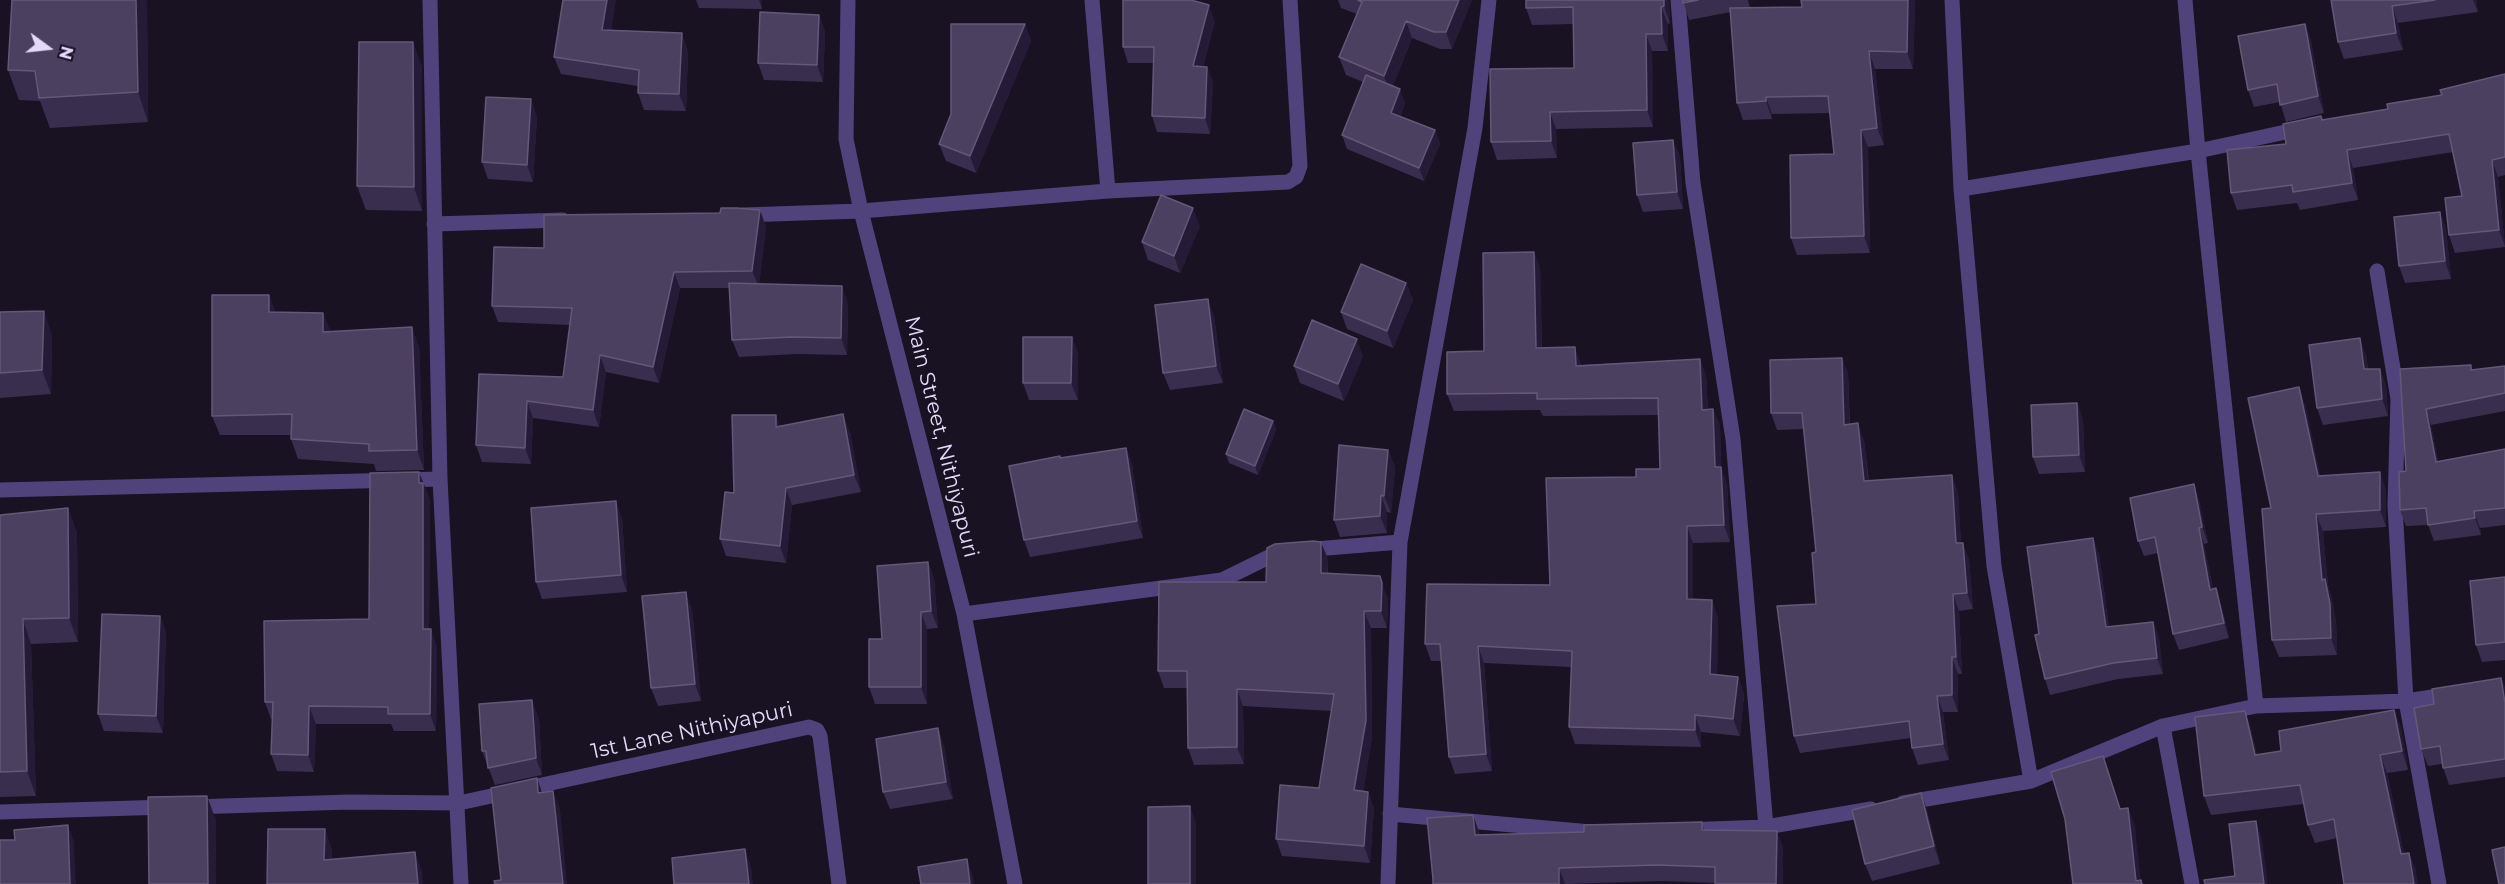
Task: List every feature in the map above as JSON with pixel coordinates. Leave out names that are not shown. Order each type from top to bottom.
[{"type":"street","points":[[430,0],[440,479],[459,803],[461,884]]},
{"type":"street","name":"Main Street, Nithiyapuri","points":[[848,0],[846,139],[861,211],[964,614],[1015,884]]},
{"type":"street","points":[[1092,0],[1108,191]]},
{"type":"street","points":[[731,215],[861,211],[1108,191],[1288,182],[1296,177],[1300,166],[1290,0]]},
{"type":"street","points":[[1388,884],[1400,542],[1475,128],[1489,0]]},
{"type":"street","points":[[1678,0],[1694,183],[1733,439],[1766,827]]},
{"type":"street","points":[[1952,0],[1961,189],[1994,566],[2031,781]]},
{"type":"street","points":[[2185,0],[2198,152],[2256,706]]},
{"type":"street","points":[[1961,189],[2198,152],[2323,124]]},
{"type":"street","points":[[434,224],[577,220]]},
{"type":"street","points":[[2377,271],[2398,399],[2395,506],[2406,701],[2439,884]]},
{"type":"street","points":[[0,490],[440,479]]},
{"type":"street","points":[[964,614],[1222,580],[1279,552],[1400,542]]},
{"type":"street","points":[[1673,830],[1766,827],[2031,781],[2163,726],[2256,706],[2406,701],[2472,691]]},
{"type":"street","points":[[2163,726],[2193,884]]},
{"type":"street","name":"1st Lane Nithiyapuri","points":[[459,803],[809,727],[817,730],[820,736],[839,884]]},
{"type":"street","points":[[0,812],[350,802],[459,803]]},
{"type":"street","points":[[1390,814],[1615,832]]},
{"type":"building","points":[[12,0],[136,0],[138,92],[39,98],[35,71],[8,70]]},
{"type":"building","points":[[563,0],[607,0],[602,30],[682,33],[679,94],[638,93],[639,70],[554,57]]},
{"type":"building","points":[[1123,0],[1191,0],[1209,5],[1193,66],[1207,67],[1205,118],[1152,116],[1154,47],[1123,47]]},
{"type":"building","points":[[1358,0],[1459,0],[1446,32],[1434,32],[1406,21],[1384,76],[1339,57],[1362,2]]},
{"type":"building","points":[[1526,0],[1664,0],[1664,6],[1661,7],[1662,34],[1646,34],[1647,110],[1550,112],[1551,141],[1491,142],[1490,69],[1574,68],[1573,7],[1526,8]]},
{"type":"building","points":[[1801,0],[1908,0],[1907,52],[1869,51],[1877,128],[1861,130],[1864,236],[1791,238],[1790,155],[1834,154],[1828,96],[1766,97],[1766,101],[1737,103],[1730,8],[1802,7]]},
{"type":"building","points":[[2331,0],[2435,0],[2392,6],[2396,33],[2338,42]]},
{"type":"building","points":[[760,12],[819,15],[817,65],[758,63]]},
{"type":"building","points":[[951,24],[1025,24],[970,156],[939,144],[951,114]]},
{"type":"building","points":[[2305,24],[2318,96],[2280,105],[2277,84],[2248,90],[2238,36]]},
{"type":"building","points":[[359,42],[413,42],[414,187],[357,186]]},
{"type":"building","points":[[2505,74],[2505,157],[2492,160],[2499,230],[2449,235],[2445,198],[2462,196],[2449,134],[2347,150],[2352,183],[2293,192],[2292,185],[2231,193],[2227,150],[2286,144],[2283,124],[2321,116],[2322,120],[2388,109],[2387,104],[2442,95],[2440,90]]},
{"type":"building","points":[[1366,75],[1400,89],[1391,113],[1435,130],[1419,168],[1342,135]]},
{"type":"building","points":[[486,97],[531,99],[527,165],[482,162]]},
{"type":"building","points":[[1673,140],[1677,192],[1637,195],[1633,143]]},
{"type":"building","points":[[1161,195],[1193,208],[1174,256],[1142,242]]},
{"type":"building","points":[[721,208],[760,210],[752,271],[674,272],[653,367],[600,355],[593,410],[527,401],[525,448],[476,445],[479,374],[563,377],[572,308],[492,306],[494,247],[544,248],[544,215],[720,213]]},
{"type":"building","points":[[2440,212],[2445,261],[2399,266],[2394,217]]},
{"type":"building","points":[[1534,252],[1536,348],[1575,347],[1576,366],[1700,359],[1702,410],[1713,409],[1715,467],[1721,467],[1724,525],[1687,526],[1687,599],[1712,600],[1710,674],[1738,677],[1733,719],[1695,715],[1695,730],[1569,727],[1572,651],[1478,646],[1486,754],[1449,757],[1440,644],[1425,644],[1427,584],[1550,585],[1546,478],[1636,477],[1636,469],[1660,469],[1658,398],[1537,399],[1537,393],[1447,394],[1447,352],[1484,351],[1483,253]]},
{"type":"building","points":[[1361,264],[1406,283],[1387,331],[1341,312]]},
{"type":"building","points":[[729,283],[842,286],[841,338],[791,337],[732,340]]},
{"type":"building","points":[[212,295],[269,295],[269,312],[323,313],[323,332],[412,327],[417,450],[369,451],[369,444],[291,439],[292,414],[212,416]]},
{"type":"building","points":[[1208,299],[1216,366],[1163,373],[1155,305]]},
{"type":"building","points":[[44,311],[42,370],[0,373],[0,312]]},
{"type":"building","points":[[1312,320],[1357,339],[1338,384],[1294,366]]},
{"type":"building","points":[[1023,337],[1072,337],[1071,383],[1023,383]]},
{"type":"building","points":[[2360,338],[2364,369],[2380,369],[2382,399],[2317,408],[2309,345]]},
{"type":"building","points":[[1842,358],[1844,425],[1858,423],[1864,481],[1952,475],[1956,543],[1963,543],[1967,593],[1953,594],[1956,657],[1952,657],[1952,695],[1937,696],[1943,744],[1912,748],[1909,721],[1794,736],[1777,606],[1816,604],[1812,553],[1816,552],[1802,413],[1771,413],[1770,360]]},
{"type":"building","points":[[2471,365],[2471,370],[2505,366],[2505,393],[2426,409],[2436,462],[2505,449],[2505,508],[2474,511],[2475,518],[2428,525],[2426,508],[2400,510],[2399,472],[2406,471],[2400,369]]},
{"type":"building","points":[[2299,387],[2318,476],[2380,472],[2380,510],[2316,514],[2322,580],[2325,579],[2330,604],[2331,638],[2272,640],[2262,509],[2271,508],[2248,398]]},
{"type":"building","points":[[2077,403],[2079,455],[2033,457],[2031,405]]},
{"type":"building","points":[[1244,409],[1273,421],[1255,466],[1226,454]]},
{"type":"building","points":[[843,414],[854,475],[786,488],[780,546],[720,539],[725,492],[734,493],[732,415],[776,415],[776,427]]},
{"type":"building","points":[[1339,445],[1388,450],[1380,516],[1334,520]]},
{"type":"building","points":[[1126,448],[1137,521],[1024,540],[1009,466],[1060,456],[1060,458]]},
{"type":"building","points":[[419,472],[419,483],[423,483],[423,629],[431,629],[430,714],[388,714],[388,707],[309,706],[308,755],[271,754],[273,702],[265,702],[264,621],[369,619],[370,473]]},
{"type":"building","points":[[2194,484],[2210,590],[2216,588],[2224,623],[2173,634],[2155,537],[2138,541],[2130,498]]},
{"type":"building","points":[[616,501],[621,575],[536,582],[531,508]]},
{"type":"building","points":[[68,508],[69,618],[23,619],[27,771],[0,772],[0,515]]},
{"type":"building","points":[[2093,538],[2106,627],[2153,622],[2157,658],[2113,663],[2045,679],[2035,635],[2039,634],[2027,547]]},
{"type":"building","points":[[1321,542],[1321,573],[1380,576],[1382,583],[1381,611],[1364,611],[1366,720],[1354,790],[1368,792],[1364,846],[1276,839],[1280,785],[1319,788],[1334,694],[1237,689],[1237,747],[1188,748],[1187,671],[1158,671],[1159,582],[1266,582],[1267,548],[1275,544]]},
{"type":"building","points":[[928,562],[931,611],[921,612],[921,687],[869,687],[869,639],[882,639],[877,566]]},
{"type":"building","points":[[2505,577],[2505,642],[2476,645],[2470,581]]},
{"type":"building","points":[[686,592],[695,684],[651,688],[642,596]]},
{"type":"building","points":[[102,614],[160,616],[156,716],[98,714]]},
{"type":"building","points":[[2501,678],[2505,703],[2505,759],[2443,768],[2440,746],[2421,749],[2414,708],[2434,704],[2432,689]]},
{"type":"building","points":[[532,700],[536,758],[488,768],[486,751],[482,751],[479,704]]},
{"type":"building","points":[[2394,710],[2402,751],[2380,755],[2401,854],[2409,853],[2414,884],[2344,884],[2334,819],[2308,825],[2300,785],[2204,796],[2195,717],[2245,711],[2255,755],[2281,751],[2279,731]]},
{"type":"building","points":[[938,728],[946,782],[883,792],[876,739]]},
{"type":"building","points":[[2103,756],[2120,809],[2128,808],[2136,881],[2141,880],[2142,884],[2073,884],[2065,819],[2051,772]]},
{"type":"building","points":[[537,778],[538,793],[553,791],[563,884],[495,884],[494,881],[501,880],[491,788]]},
{"type":"building","points":[[1921,793],[1934,846],[1865,864],[1852,810]]},
{"type":"building","points":[[207,796],[208,884],[149,884],[148,797]]},
{"type":"building","points":[[1190,806],[1190,884],[1148,884],[1148,807]]},
{"type":"building","points":[[1473,815],[1475,835],[1584,832],[1584,825],[1702,822],[1702,830],[1777,831],[1776,884],[1715,884],[1715,867],[1657,865],[1559,868],[1559,884],[1433,884],[1427,818]]},
{"type":"building","points":[[2256,821],[2264,884],[2205,884],[2204,880],[2235,876],[2229,824]]},
{"type":"building","points":[[68,825],[70,884],[0,884],[0,840],[15,840],[14,830]]},
{"type":"building","points":[[268,829],[325,829],[324,860],[415,852],[418,884],[267,884]]},
{"type":"building","points":[[2505,847],[2505,884],[2499,884],[2492,850]]},
{"type":"building","points":[[745,849],[749,884],[674,884],[672,858]]},
{"type":"building","points":[[967,859],[970,884],[921,884],[918,867]]}]
